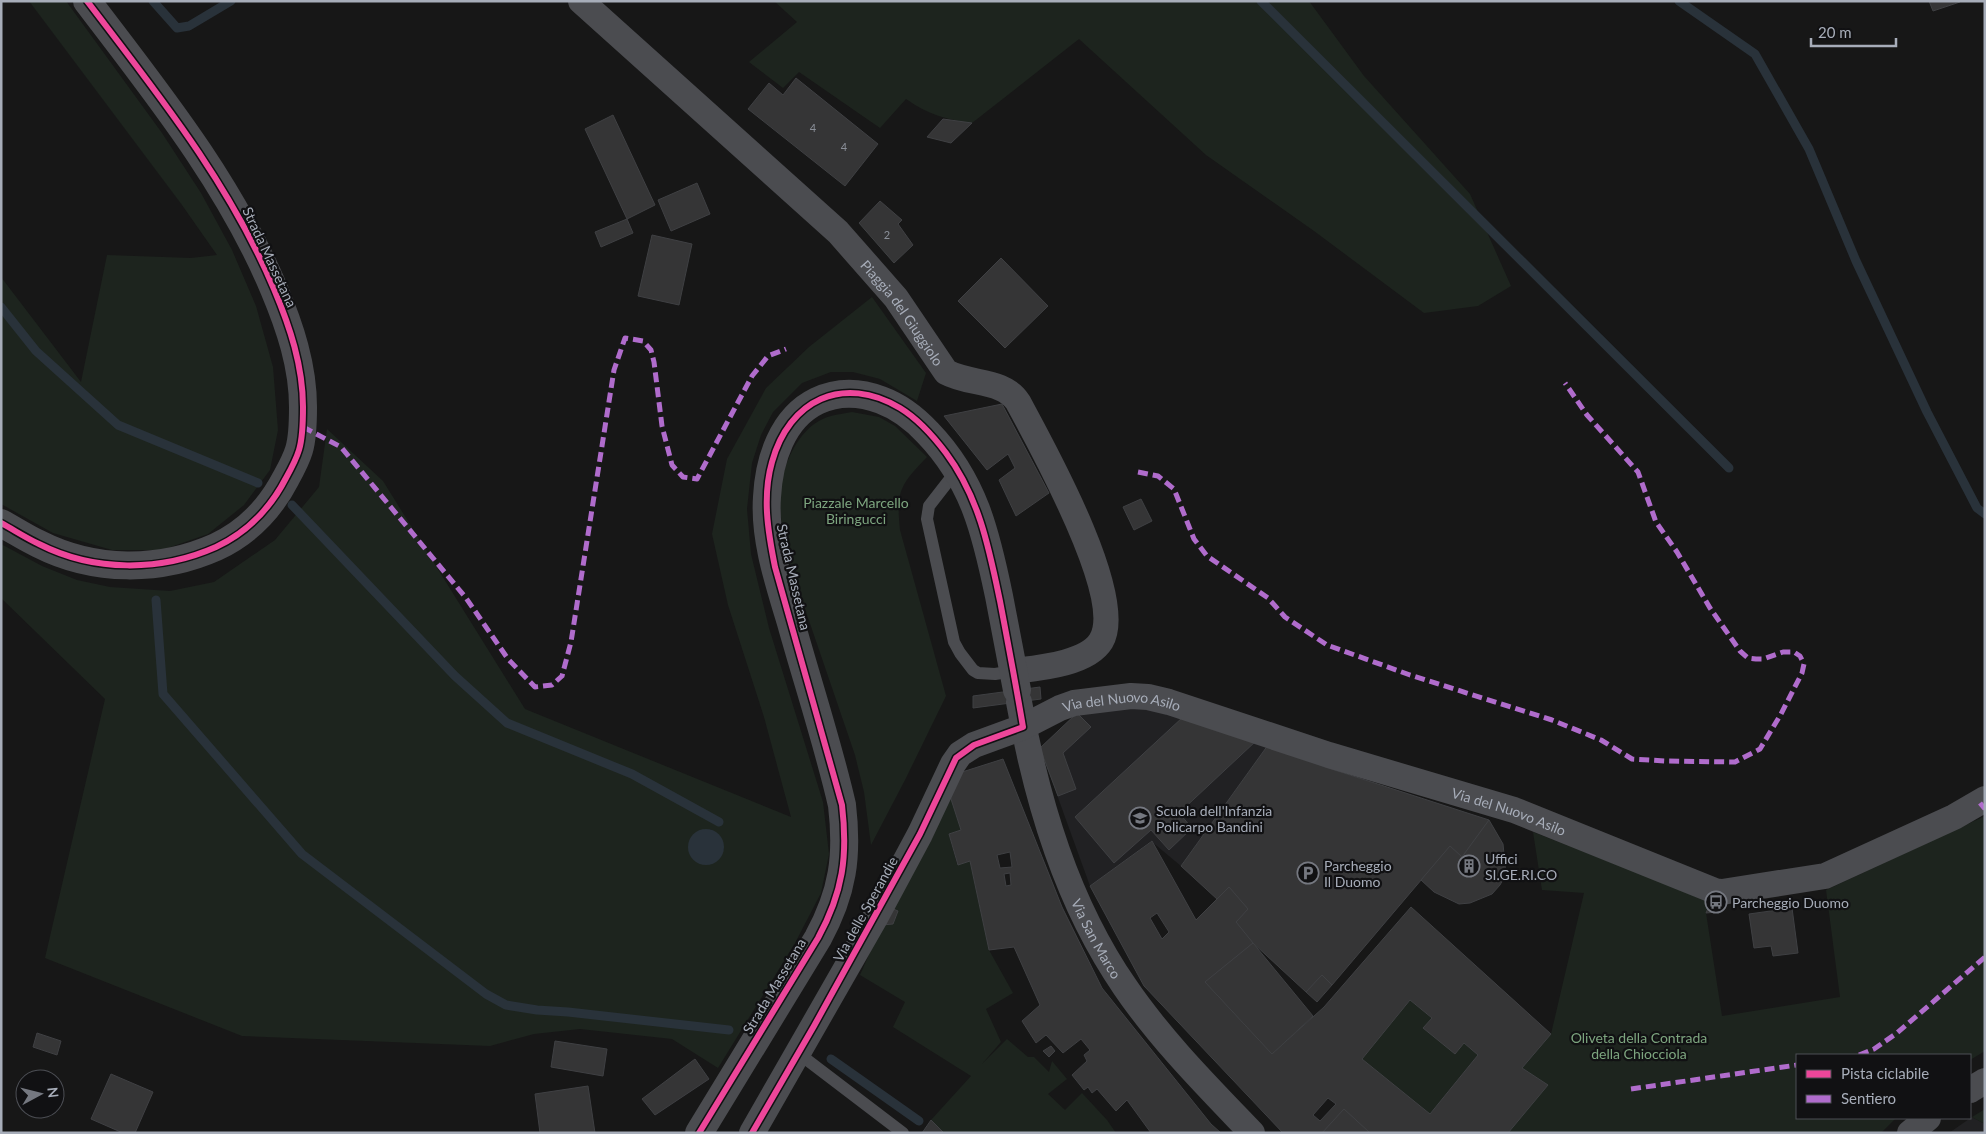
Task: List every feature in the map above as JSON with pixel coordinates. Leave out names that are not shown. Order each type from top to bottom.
[{"type":"street","name":"Strada Massetana","points":[[1,522],[40,544],[82,560],[136,566],[162,564],[211,549],[233,539],[255,522],[270,505],[283,485],[299,450],[302,427],[302,400],[298,363],[286,322],[267,272],[240,219],[185,130],[87,1]]},
{"type":"street","name":"Piaggia del Giuggiolo","points":[[581,1],[838,232],[896,298],[946,372],[974,382],[1006,388],[1013,394],[1060,482],[1086,542],[1103,595],[1105,621],[1102,640],[1097,646],[1084,654],[1046,667],[1016,687]]},
{"type":"street","name":"Strada Massetana","points":[[699,1133],[828,920],[838,896],[844,860],[843,819],[840,798],[784,601],[770,539],[766,497],[768,478],[776,449],[789,424],[809,405],[847,393],[875,397],[902,409],[936,441],[970,492],[983,526],[1016,687]]},
{"type":"street","name":"Via San Marco","points":[[1016,687],[1023,727],[1040,797],[1073,893],[1094,937],[1120,980],[1143,1011],[1252,1133]]},
{"type":"street","name":"Via del Nuovo Asilo","points":[[1023,727],[1060,708],[1081,702],[1131,696],[1158,699],[1328,755],[1514,810],[1700,886],[1722,892],[1825,876],[1954,817],[1985,799]]},
{"type":"street","name":"Via delle Sperandie","points":[[752,1133],[920,834],[956,758],[974,745],[1023,727]]},
{"type":"street","points":[[1971,1089],[1985,1081]]},
{"type":"street","points":[[1910,1133],[1927,1119]]},
{"type":"lane","points":[[957,470],[929,506],[927,519],[954,642],[967,663],[978,673],[996,674],[1016,687]]},
{"type":"lane","points":[[798,1053],[903,1133]]},
{"type":"shaded area","name":"Scuola dell'Infanzia Policarpo Bandini","points":[[1152,706],[1268,745],[1181,866],[1151,841],[1090,886],[1040,748],[1077,713]]},
{"type":"shaded area","points":[[706,829],[718,835],[724,847],[718,859],[706,865],[694,859],[688,847],[694,835]]},
{"type":"shaded area","points":[[1971,1119],[1985,1124],[1985,1133],[1949,1133]]},
{"type":"green space","points":[[29,1],[66,1],[162,133],[201,193],[232,250],[256,306],[273,367],[278,430],[270,470],[244,505],[208,534],[162,550],[112,550],[53,533],[1,504],[1,277],[81,382],[107,255],[191,258],[217,255],[182,205]]},
{"type":"green space","points":[[774,1],[1309,1],[1364,76],[1470,194],[1511,286],[1478,306],[1424,313],[1314,231],[1206,155],[1079,39],[972,123],[938,116],[906,99],[880,128],[799,72],[783,88],[749,62],[797,22]]},
{"type":"green space","points":[[872,297],[926,373],[917,401],[880,379],[853,372],[831,372],[802,383],[773,412],[761,435],[752,463],[747,509],[751,554],[769,628],[823,802],[829,854],[821,893],[795,943],[718,1068],[672,1039],[580,1029],[534,1034],[490,1046],[242,1036],[45,958],[105,699],[1,598],[1,544],[42,566],[77,580],[110,587],[170,591],[214,582],[275,540],[319,487],[327,429],[383,481],[525,709],[791,817],[764,717],[728,605],[712,534],[727,459],[766,388],[809,347]],"holes":[[[707,829],[712,830],[724,849],[718,860],[692,857],[691,841],[697,832]]]},
{"type":"green space","name":"Piazzale Marcello Biringucci","points":[[852,412],[879,417],[895,426],[927,457],[911,475],[902,489],[899,506],[900,530],[946,696],[871,845],[864,792],[855,755],[790,565],[780,509],[782,479],[795,445],[810,427],[819,421],[835,415]]},
{"type":"green space","points":[[950,796],[961,830],[949,834],[957,864],[970,861],[989,950],[1013,993],[986,1009],[1001,1042],[982,1064],[1007,1039],[1028,1057],[1034,1057],[1049,1072],[1052,1061],[1067,1079],[1048,1094],[1065,1110],[1082,1093],[1107,1120],[1116,1133],[944,1133],[931,1120],[971,1076],[893,1027],[905,1002],[860,975],[882,925],[893,923],[898,911],[891,908]]},
{"type":"green space","name":"Oliveta della Contrada della Chiocciola","points":[[1985,816],[1985,1051],[1971,1059],[1971,1054],[1796,1054],[1796,1119],[1895,1119],[1881,1133],[1508,1133],[1547,1085],[1522,1068],[1551,1034],[1584,893],[1542,890],[1533,832],[1711,901],[1706,913],[1722,1016],[1840,997],[1826,890]]},
{"type":"green space","points":[[1410,1000],[1432,1018],[1424,1027],[1455,1053],[1464,1043],[1478,1055],[1430,1114],[1362,1059]]},
{"type":"green space","points":[[1985,1109],[1985,1124],[1972,1117]]},
{"type":"building","points":[[1929,1],[1960,1],[1960,2],[1933,11]]},
{"type":"building","points":[[796,78],[878,144],[845,186],[748,109],[769,83],[783,95]]},
{"type":"building","points":[[613,115],[655,205],[627,219],[585,129]]},
{"type":"building","points":[[943,119],[972,123],[951,143],[927,137]]},
{"type":"building","points":[[697,183],[710,214],[671,231],[658,200]]},
{"type":"building","points":[[880,201],[902,220],[898,224],[913,245],[894,263],[859,223]]},
{"type":"building","points":[[627,219],[633,233],[601,247],[595,232]]},
{"type":"building","points":[[652,235],[692,244],[679,305],[638,296]]},
{"type":"building","points":[[1001,258],[1048,306],[1005,348],[958,301]]},
{"type":"building","points":[[1002,404],[1049,493],[1016,516],[999,480],[1015,468],[1008,454],[987,470],[944,416]]},
{"type":"building","points":[[1141,499],[1152,521],[1134,530],[1123,507]]},
{"type":"building","points":[[1040,687],[1041,699],[973,708],[973,696]]},
{"type":"building","points":[[1077,713],[1091,727],[1063,753],[1076,789],[1058,796],[1040,748]]},
{"type":"building","points":[[1183,717],[1256,741],[1179,813],[1192,828],[1169,850],[1151,830],[1114,863],[1075,817]]},
{"type":"building","name":"Parcheggio Il Duomo","points":[[1268,745],[1322,766],[1489,820],[1462,857],[1450,846],[1332,985],[1322,975],[1306,992],[1253,943],[1236,922],[1248,909],[1229,887],[1218,900],[1181,866]]},
{"type":"building","points":[[1003,759],[1062,907],[1102,988],[1211,1124],[1221,1133],[1151,1133],[1127,1100],[1116,1111],[1097,1089],[1092,1093],[1088,1087],[1084,1090],[1072,1075],[1087,1061],[1084,1055],[1090,1050],[1081,1039],[1063,1053],[1046,1035],[1036,1043],[1022,1021],[1040,1005],[1014,947],[989,950],[970,861],[958,865],[949,834],[961,830],[950,796],[959,773]],"holes":[[[1010,852],[1012,867],[1000,868],[997,855]],[[1010,873],[1011,885],[1006,886],[1004,874]]]},
{"type":"building","name":"Uffici SI.GE.RI.CO","points":[[1489,820],[1503,844],[1506,874],[1492,894],[1470,903],[1459,904],[1434,892],[1421,880],[1450,846],[1462,857]]},
{"type":"building","points":[[1152,841],[1196,920],[1229,887],[1248,909],[1236,922],[1253,943],[1205,982],[1272,1054],[1324,1007],[1411,907],[1551,1034],[1522,1068],[1548,1085],[1508,1133],[1369,1133],[1344,1109],[1322,1133],[1283,1133],[1144,986],[1090,886]],"holes":[[[1157,913],[1169,932],[1162,939],[1150,918]],[[1410,1000],[1432,1018],[1423,1028],[1455,1054],[1464,1043],[1478,1055],[1430,1114],[1362,1059]],[[1328,1098],[1336,1104],[1320,1121],[1313,1115]]]},
{"type":"building","points":[[1711,901],[1716,903],[1717,912],[1706,913]]},
{"type":"building","points":[[891,908],[898,911],[893,924],[882,925]]},
{"type":"building","points":[[1792,908],[1798,953],[1773,956],[1771,946],[1754,948],[1749,914]]},
{"type":"building","points":[[1253,943],[1313,1016],[1272,1054],[1205,982]]},
{"type":"building","points":[[1322,975],[1332,985],[1317,1002],[1306,992]]},
{"type":"building","points":[[37,1033],[61,1041],[57,1055],[33,1047]]},
{"type":"building","points":[[555,1041],[607,1049],[603,1076],[551,1067]]},
{"type":"building","points":[[1051,1046],[1055,1051],[1049,1057],[1043,1051]]},
{"type":"building","points":[[695,1059],[709,1079],[655,1115],[642,1099]]},
{"type":"building","points":[[111,1074],[153,1092],[135,1133],[123,1133],[91,1119]]},
{"type":"building","points":[[588,1086],[595,1133],[540,1133],[535,1094]]},
{"type":"building","points":[[1344,1109],[1369,1132],[1369,1133],[1322,1133]]},
{"type":"building","points":[[931,1120],[944,1133],[922,1133]]},
{"type":"waterway","points":[[153,1],[177,28],[189,26],[231,1]]},
{"type":"waterway","points":[[1261,1],[1729,468]]},
{"type":"waterway","points":[[1679,1],[1755,54],[1809,149],[1856,261],[1927,412],[1977,508],[1985,514]]},
{"type":"waterway","points":[[1,307],[36,351],[118,425],[258,483]]},
{"type":"waterway","points":[[292,505],[455,676],[507,723],[632,774],[719,822]]},
{"type":"waterway","points":[[156,600],[163,694],[302,854],[486,994],[506,1005],[537,1010],[729,1030]]},
{"type":"waterway","points":[[831,1059],[919,1121]]},
{"type":"marked path","points":[[303,427],[341,447],[466,598],[508,659],[535,687],[552,685],[562,676],[571,642],[614,370],[625,338],[643,341],[651,350],[662,426],[672,465],[683,477],[697,479],[752,376],[768,356],[786,349]]},
{"type":"marked path","points":[[1138,472],[1158,476],[1174,489],[1194,539],[1207,556],[1268,598],[1285,617],[1327,645],[1410,675],[1552,720],[1601,740],[1632,759],[1735,762],[1760,749],[1781,714],[1802,673],[1804,664],[1800,656],[1794,652],[1783,652],[1763,659],[1756,659],[1748,658],[1740,651],[1710,608],[1677,552],[1656,522],[1638,472],[1587,415],[1565,383]]},
{"type":"marked path","points":[[1980,803],[1985,809]]},
{"type":"marked path","points":[[1862,1054],[1874,1049],[1897,1033],[1985,957]]},
{"type":"marked path","points":[[1631,1089],[1796,1065]]},
{"type":"cycle path","points":[[1,523],[34,542],[60,553],[104,564],[150,564],[195,555],[228,541],[248,527],[265,510],[280,489],[295,461],[303,429],[301,377],[298,362],[285,318],[256,250],[236,212],[190,139],[87,1]]},
{"type":"cycle path","points":[[699,1133],[818,938],[833,905],[842,873],[844,857],[842,805],[775,567],[768,528],[767,488],[772,462],[780,440],[791,423],[805,409],[821,399],[839,394],[858,393],[879,398],[900,408],[913,417],[946,453],[967,487],[975,505],[992,562],[1023,727],[974,745],[956,758],[920,834],[814,1026],[752,1133]]},
{"type":"place","name":"Scuola dell'Infanzia Policarpo Bandini","points":[[1140,818]]},
{"type":"place","name":"Uffici SI.GE.RI.CO","points":[[1469,866]]},
{"type":"place","name":"Parcheggio Il Duomo","points":[[1308,873]]},
{"type":"place","name":"Parcheggio Duomo","points":[[1716,902]]}]
